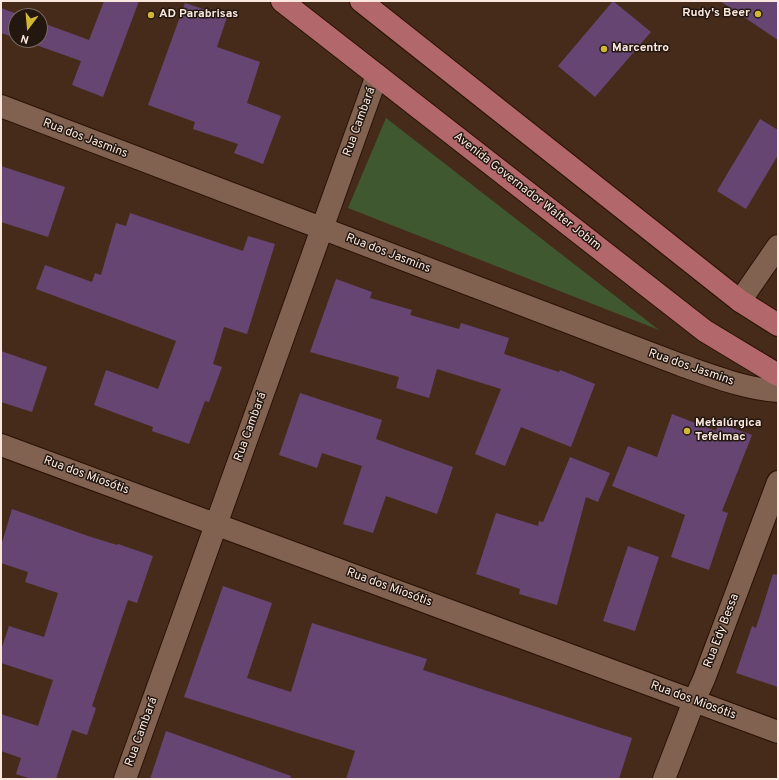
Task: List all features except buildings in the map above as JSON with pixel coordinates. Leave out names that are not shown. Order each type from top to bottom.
[{"type":"main road","name":"Avenida Governador Walter Jobim","points":[[282,1],[705,331],[778,375]]},
{"type":"main road","points":[[361,1],[740,301],[778,325]]},
{"type":"street","name":"Rua Cambará","points":[[125,779],[377,75]]},
{"type":"street","name":"Rua dos Jasmins","points":[[1,106],[681,366],[723,380],[761,390],[778,391]]},
{"type":"street","points":[[740,301],[778,246]]},
{"type":"street","name":"Rua dos Miosótis","points":[[1,444],[778,732]]},
{"type":"street","name":"Rua Edy Bessa","points":[[664,779],[704,679],[778,482]]},
{"type":"green space","points":[[386,118],[659,330],[348,208]]},
{"type":"place","name":"Rudy's Beer","points":[[758,14]]},
{"type":"place","name":"AD Parabrisas","points":[[151,15]]},
{"type":"place","name":"Marcentro","points":[[604,49]]},
{"type":"place","name":"Metalúrgica Tefelmac","points":[[687,431]]}]
